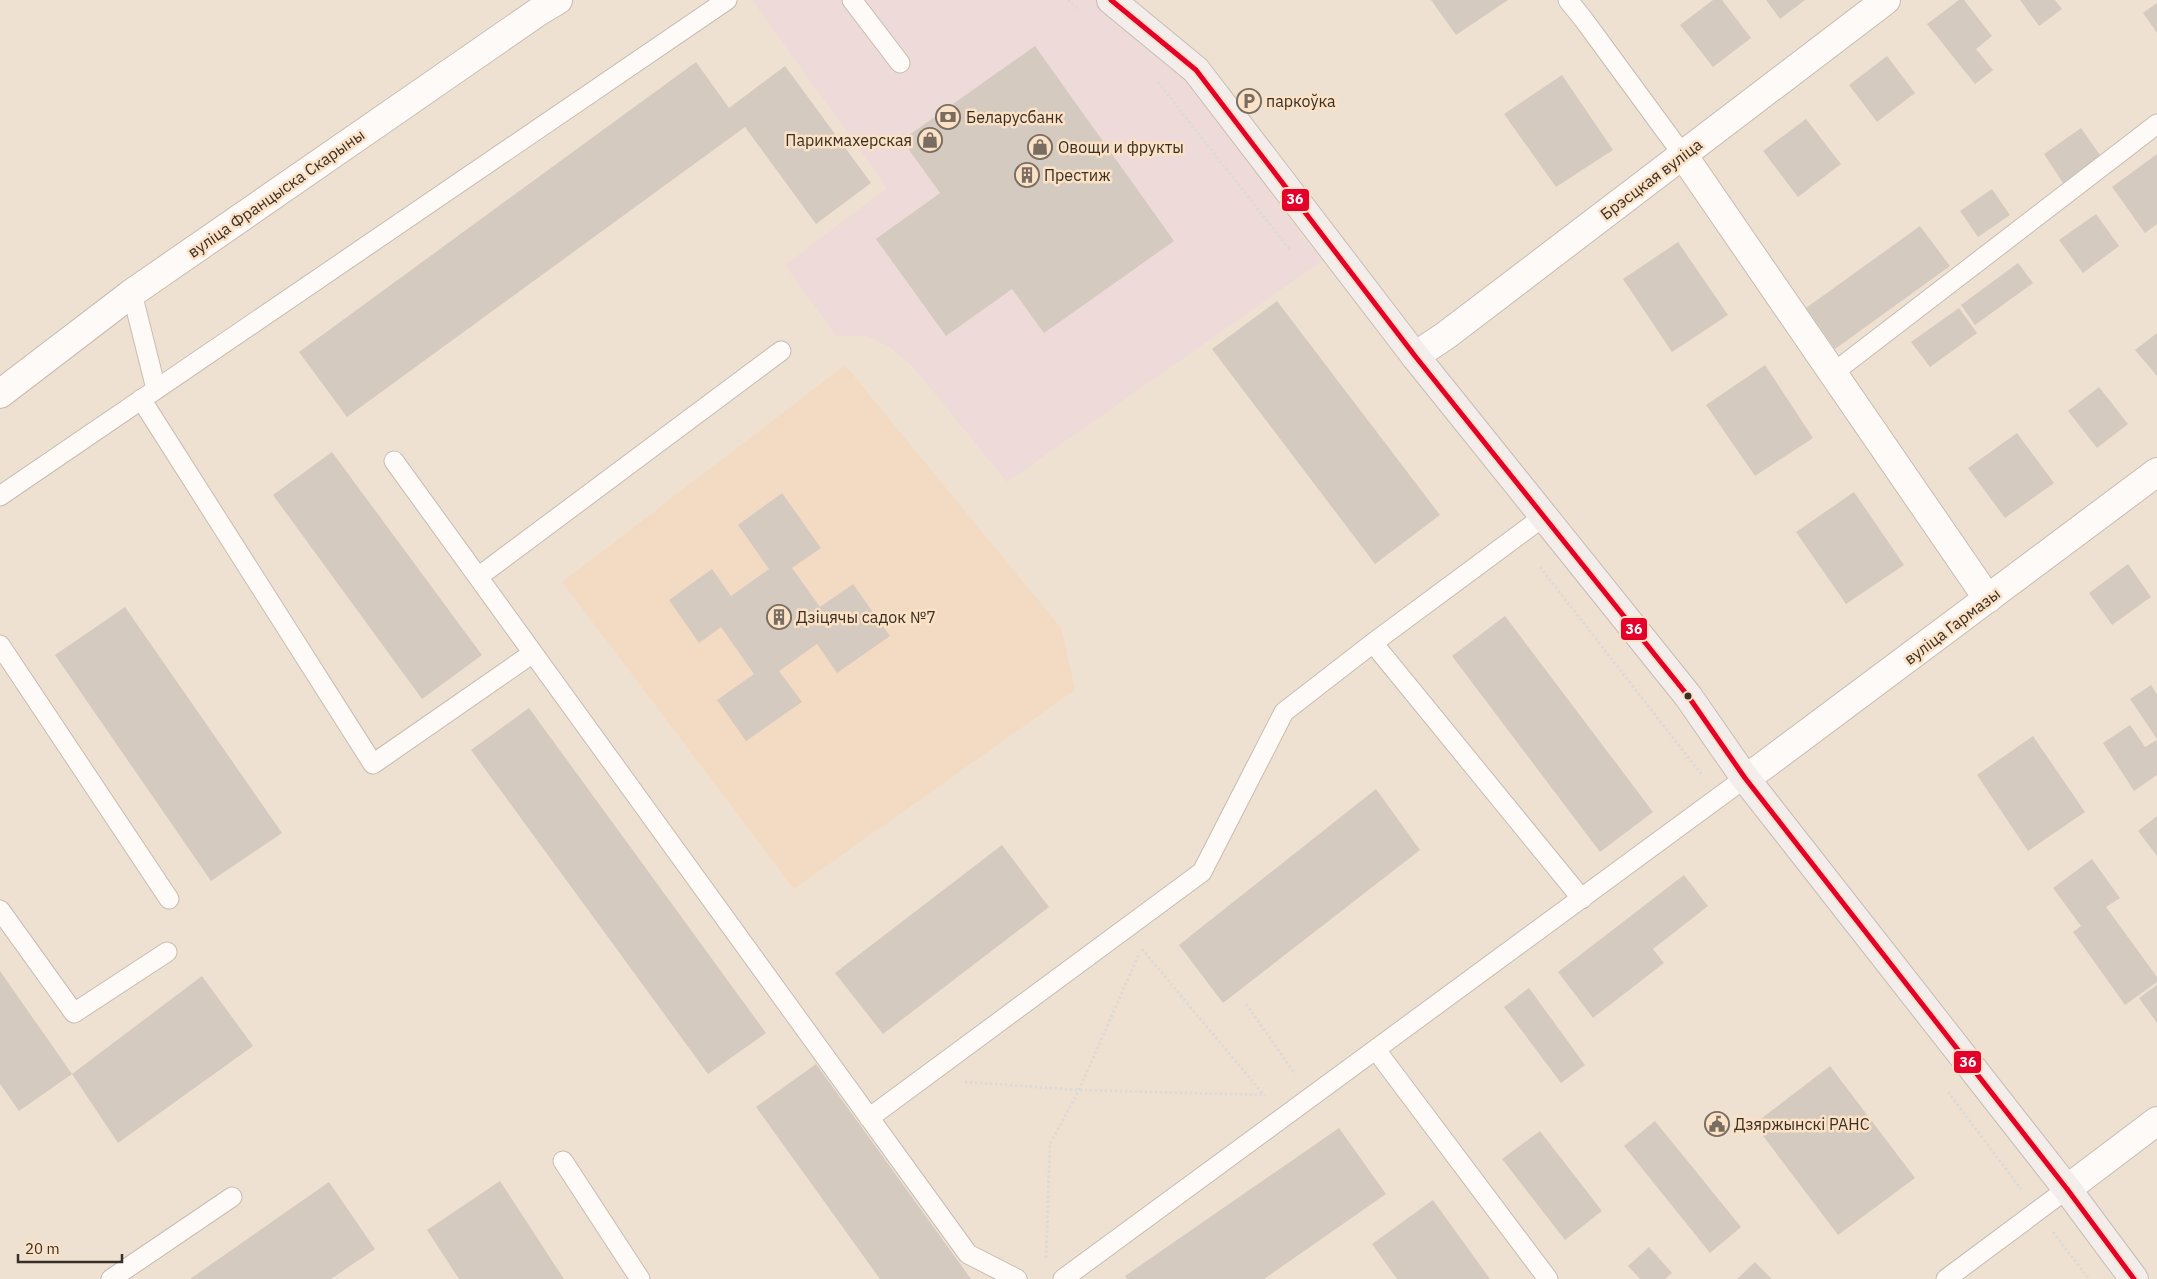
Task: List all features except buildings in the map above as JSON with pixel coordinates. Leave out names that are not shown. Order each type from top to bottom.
[{"type":"main road","points":[[1111,0],[1196,70],[1415,356],[1688,696],[1745,778],[2067,1189],[2134,1279]]},
{"type":"street","name":"вуліца Францыска Скарыны","points":[[0,394],[132,293],[558,0]]},
{"type":"street","name":"Брэсцкая вуліца","points":[[1415,356],[1438,341],[1886,0]]},
{"type":"street","points":[[1683,155],[1988,599]]},
{"type":"street","name":"вуліца Гармазы","points":[[1745,778],[2157,472]]},
{"type":"street","points":[[2067,1189],[2157,1121]]},
{"type":"lane","points":[[0,496],[727,0]]},
{"type":"lane","points":[[852,0],[900,63]]},
{"type":"lane","points":[[1568,0],[1683,155]]},
{"type":"lane","points":[[1833,374],[2157,124]]},
{"type":"lane","points":[[132,293],[149,394],[373,764],[533,653]]},
{"type":"lane","points":[[478,577],[781,351]]},
{"type":"lane","points":[[394,461],[968,1254],[1017,1279]]},
{"type":"lane","points":[[869,1118],[1202,872],[1284,712],[1372,643],[1543,517]]},
{"type":"lane","points":[[1372,643],[1582,899]]},
{"type":"lane","points":[[0,646],[169,899]]},
{"type":"lane","points":[[1063,1279],[1745,778]]},
{"type":"lane","points":[[0,910],[74,1013],[167,952]]},
{"type":"lane","points":[[1376,1050],[1548,1279]]},
{"type":"lane","points":[[563,1161],[640,1279]]},
{"type":"lane","points":[[1946,1279],[2067,1189]]},
{"type":"lane","points":[[111,1279],[232,1197]]},
{"type":"path","points":[[1068,0],[1087,15]]},
{"type":"path","points":[[1157,81],[1290,250]]},
{"type":"path","points":[[1517,537],[1720,798]]},
{"type":"path","points":[[1125,929],[1263,1095]]},
{"type":"path","points":[[1046,1260],[1050,1144],[1079,1090],[1141,949]]},
{"type":"path","points":[[1246,1004],[1311,1097]]},
{"type":"path","points":[[923,1079],[1079,1090],[1311,1097]]},
{"type":"path","points":[[1946,1090],[2089,1279]]},
{"type":"shaded area","points":[[752,0],[1095,0],[1121,17],[1189,85],[1322,261],[1007,482],[913,367],[888,346],[866,336],[836,336],[785,265],[887,188]]},
{"type":"shaded area","points":[[845,365],[1062,629],[1075,690],[794,889],[562,582]]},
{"type":"transit line","name":"36","points":[[1111,0],[1196,70],[1415,356],[1688,696],[1745,778],[2067,1189],[2134,1279]]},
{"type":"place","name":"паркоўка","points":[[1249,101]]},
{"type":"place","name":"Беларусбанк","points":[[948,117]]},
{"type":"place","name":"Парикмахерская","points":[[930,140]]},
{"type":"place","name":"Овощи и фрукты","points":[[1040,147]]},
{"type":"place","name":"Престиж","points":[[1027,175]]},
{"type":"place","name":"Дзіцячы садок №7","points":[[779,617]]},
{"type":"place","name":"Дзяржынскі РАНС","points":[[1717,1124]]}]
